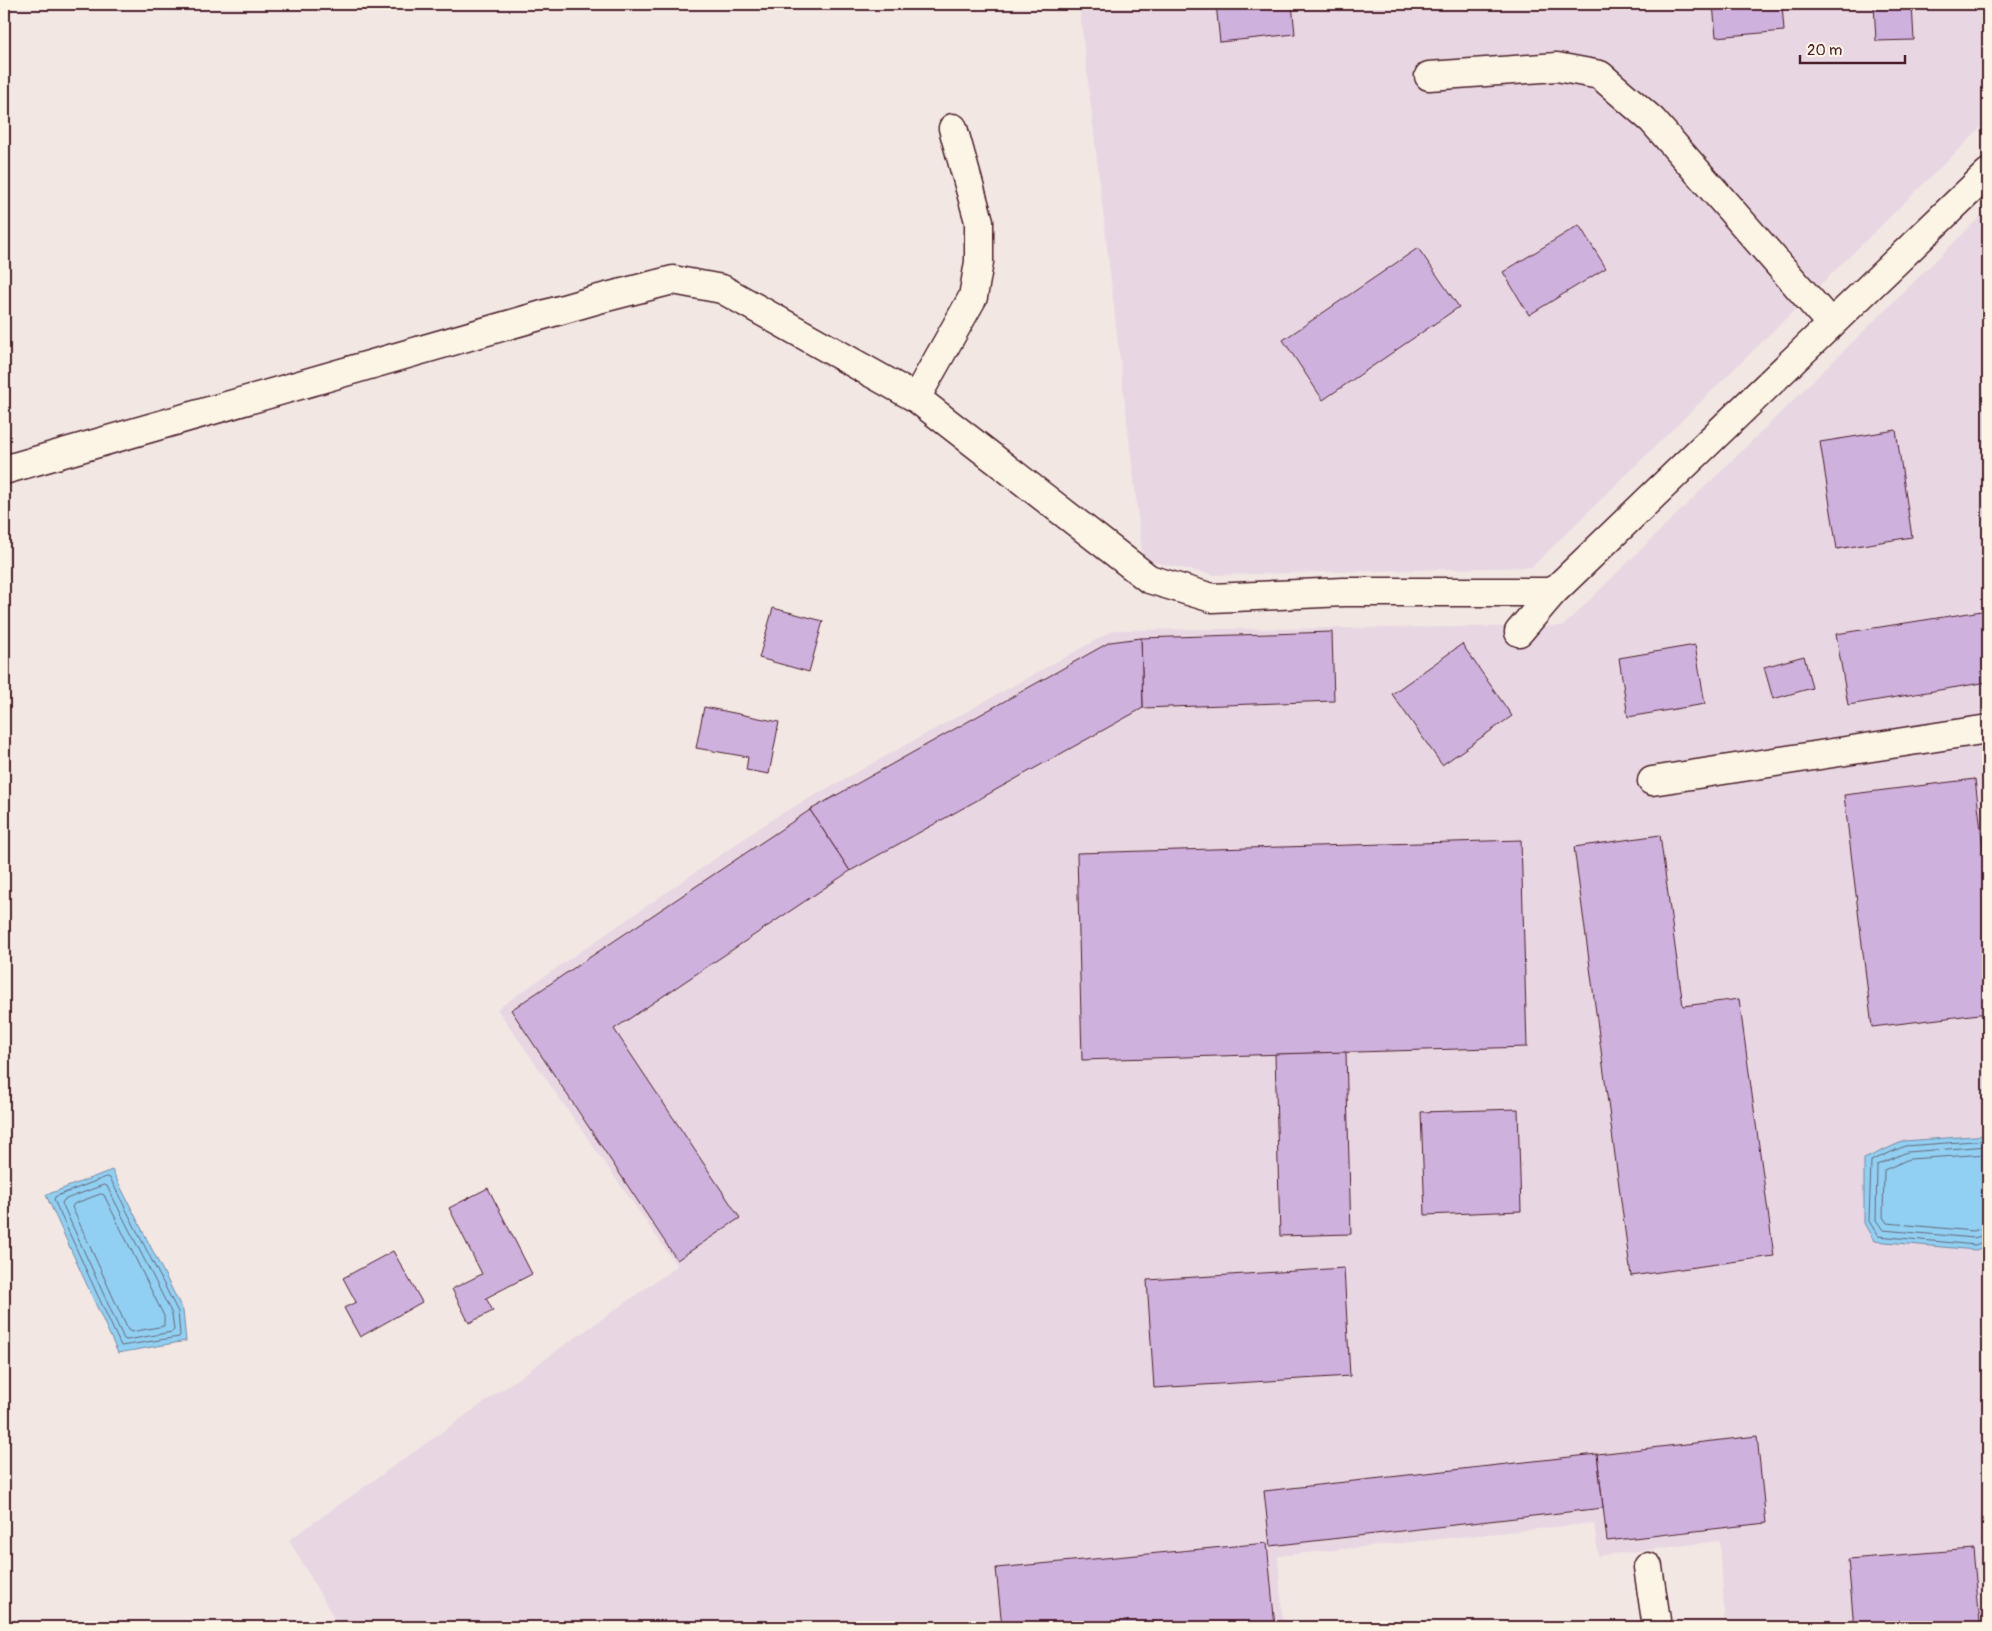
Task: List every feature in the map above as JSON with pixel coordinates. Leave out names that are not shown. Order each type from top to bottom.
[{"type":"street","points":[[1429,76],[1557,67],[1600,74],[1652,120],[1831,324]]},
{"type":"street","points":[[916,398],[973,297],[979,262],[979,221],[954,128]]},
{"type":"street","points":[[1519,632],[1553,592],[1988,173]]},
{"type":"street","points":[[4,470],[595,300],[672,280],[722,289],[916,398],[1149,579],[1212,598],[1344,592],[1553,592]]},
{"type":"street","points":[[1652,781],[1988,729]]},
{"type":"street","points":[[1648,1567],[1656,1627]]},
{"type":"shaded area","points":[[1079,4],[1988,4],[1988,121],[1532,567],[1214,575],[1143,560]]},
{"type":"shaded area","points":[[1988,209],[1988,1627],[1725,1627],[1720,1541],[1598,1556],[1594,1523],[1278,1556],[1283,1627],[339,1627],[289,1540],[677,1266],[497,1009],[777,816],[1114,630],[1563,626]]},
{"type":"water","points":[[1988,1135],[1988,1245],[1976,1250],[1874,1241],[1864,1223],[1864,1159],[1904,1141]]},
{"type":"water","points":[[112,1170],[183,1311],[186,1341],[118,1353],[46,1195]]},
{"type":"building","points":[[1216,4],[1292,4],[1295,34],[1220,42]]},
{"type":"building","points":[[1713,4],[1782,4],[1784,31],[1716,37]]},
{"type":"building","points":[[1874,4],[1912,4],[1914,40],[1876,41]]},
{"type":"building","points":[[1579,225],[1606,268],[1529,315],[1503,272]]},
{"type":"building","points":[[1418,248],[1459,307],[1323,400],[1283,340]]},
{"type":"building","points":[[1896,430],[1912,537],[1837,549],[1820,442]]},
{"type":"building","points":[[773,608],[823,621],[809,672],[759,658]]},
{"type":"building","points":[[1988,610],[1988,682],[1848,705],[1836,634]]},
{"type":"building","points":[[1332,632],[1334,701],[1143,708],[1141,638]]},
{"type":"building","points":[[1141,638],[1143,708],[850,871],[810,810],[1110,642]]},
{"type":"building","points":[[1462,644],[1512,716],[1442,765],[1392,694]]},
{"type":"building","points":[[1695,645],[1705,704],[1628,717],[1619,658]]},
{"type":"building","points":[[1804,656],[1812,688],[1773,699],[1764,667]]},
{"type":"building","points":[[704,707],[779,722],[769,774],[746,770],[748,757],[696,748]]},
{"type":"building","points":[[1975,779],[1988,890],[1988,1013],[1872,1027],[1844,795]]},
{"type":"building","points":[[810,810],[850,871],[614,1029],[740,1218],[677,1260],[511,1010]]},
{"type":"building","points":[[1660,835],[1683,1006],[1739,999],[1774,1256],[1631,1276],[1574,847]]},
{"type":"building","points":[[1521,840],[1527,1047],[1082,1060],[1077,853]]},
{"type":"building","points":[[1346,1052],[1351,1234],[1280,1236],[1275,1054]]},
{"type":"building","points":[[1518,1109],[1521,1211],[1425,1215],[1421,1112]]},
{"type":"building","points":[[488,1188],[532,1274],[486,1298],[493,1311],[469,1323],[452,1289],[482,1274],[449,1208]]},
{"type":"building","points":[[393,1251],[422,1302],[360,1337],[344,1308],[356,1302],[343,1278]]},
{"type":"building","points":[[1344,1268],[1350,1376],[1154,1388],[1147,1280]]},
{"type":"building","points":[[1757,1436],[1766,1523],[1607,1541],[1597,1454]]},
{"type":"building","points":[[1597,1454],[1603,1508],[1270,1546],[1264,1491]]},
{"type":"building","points":[[1267,1543],[1275,1627],[1002,1627],[996,1568]]},
{"type":"building","points":[[1973,1549],[1980,1622],[1916,1627],[1854,1627],[1848,1559]]}]
